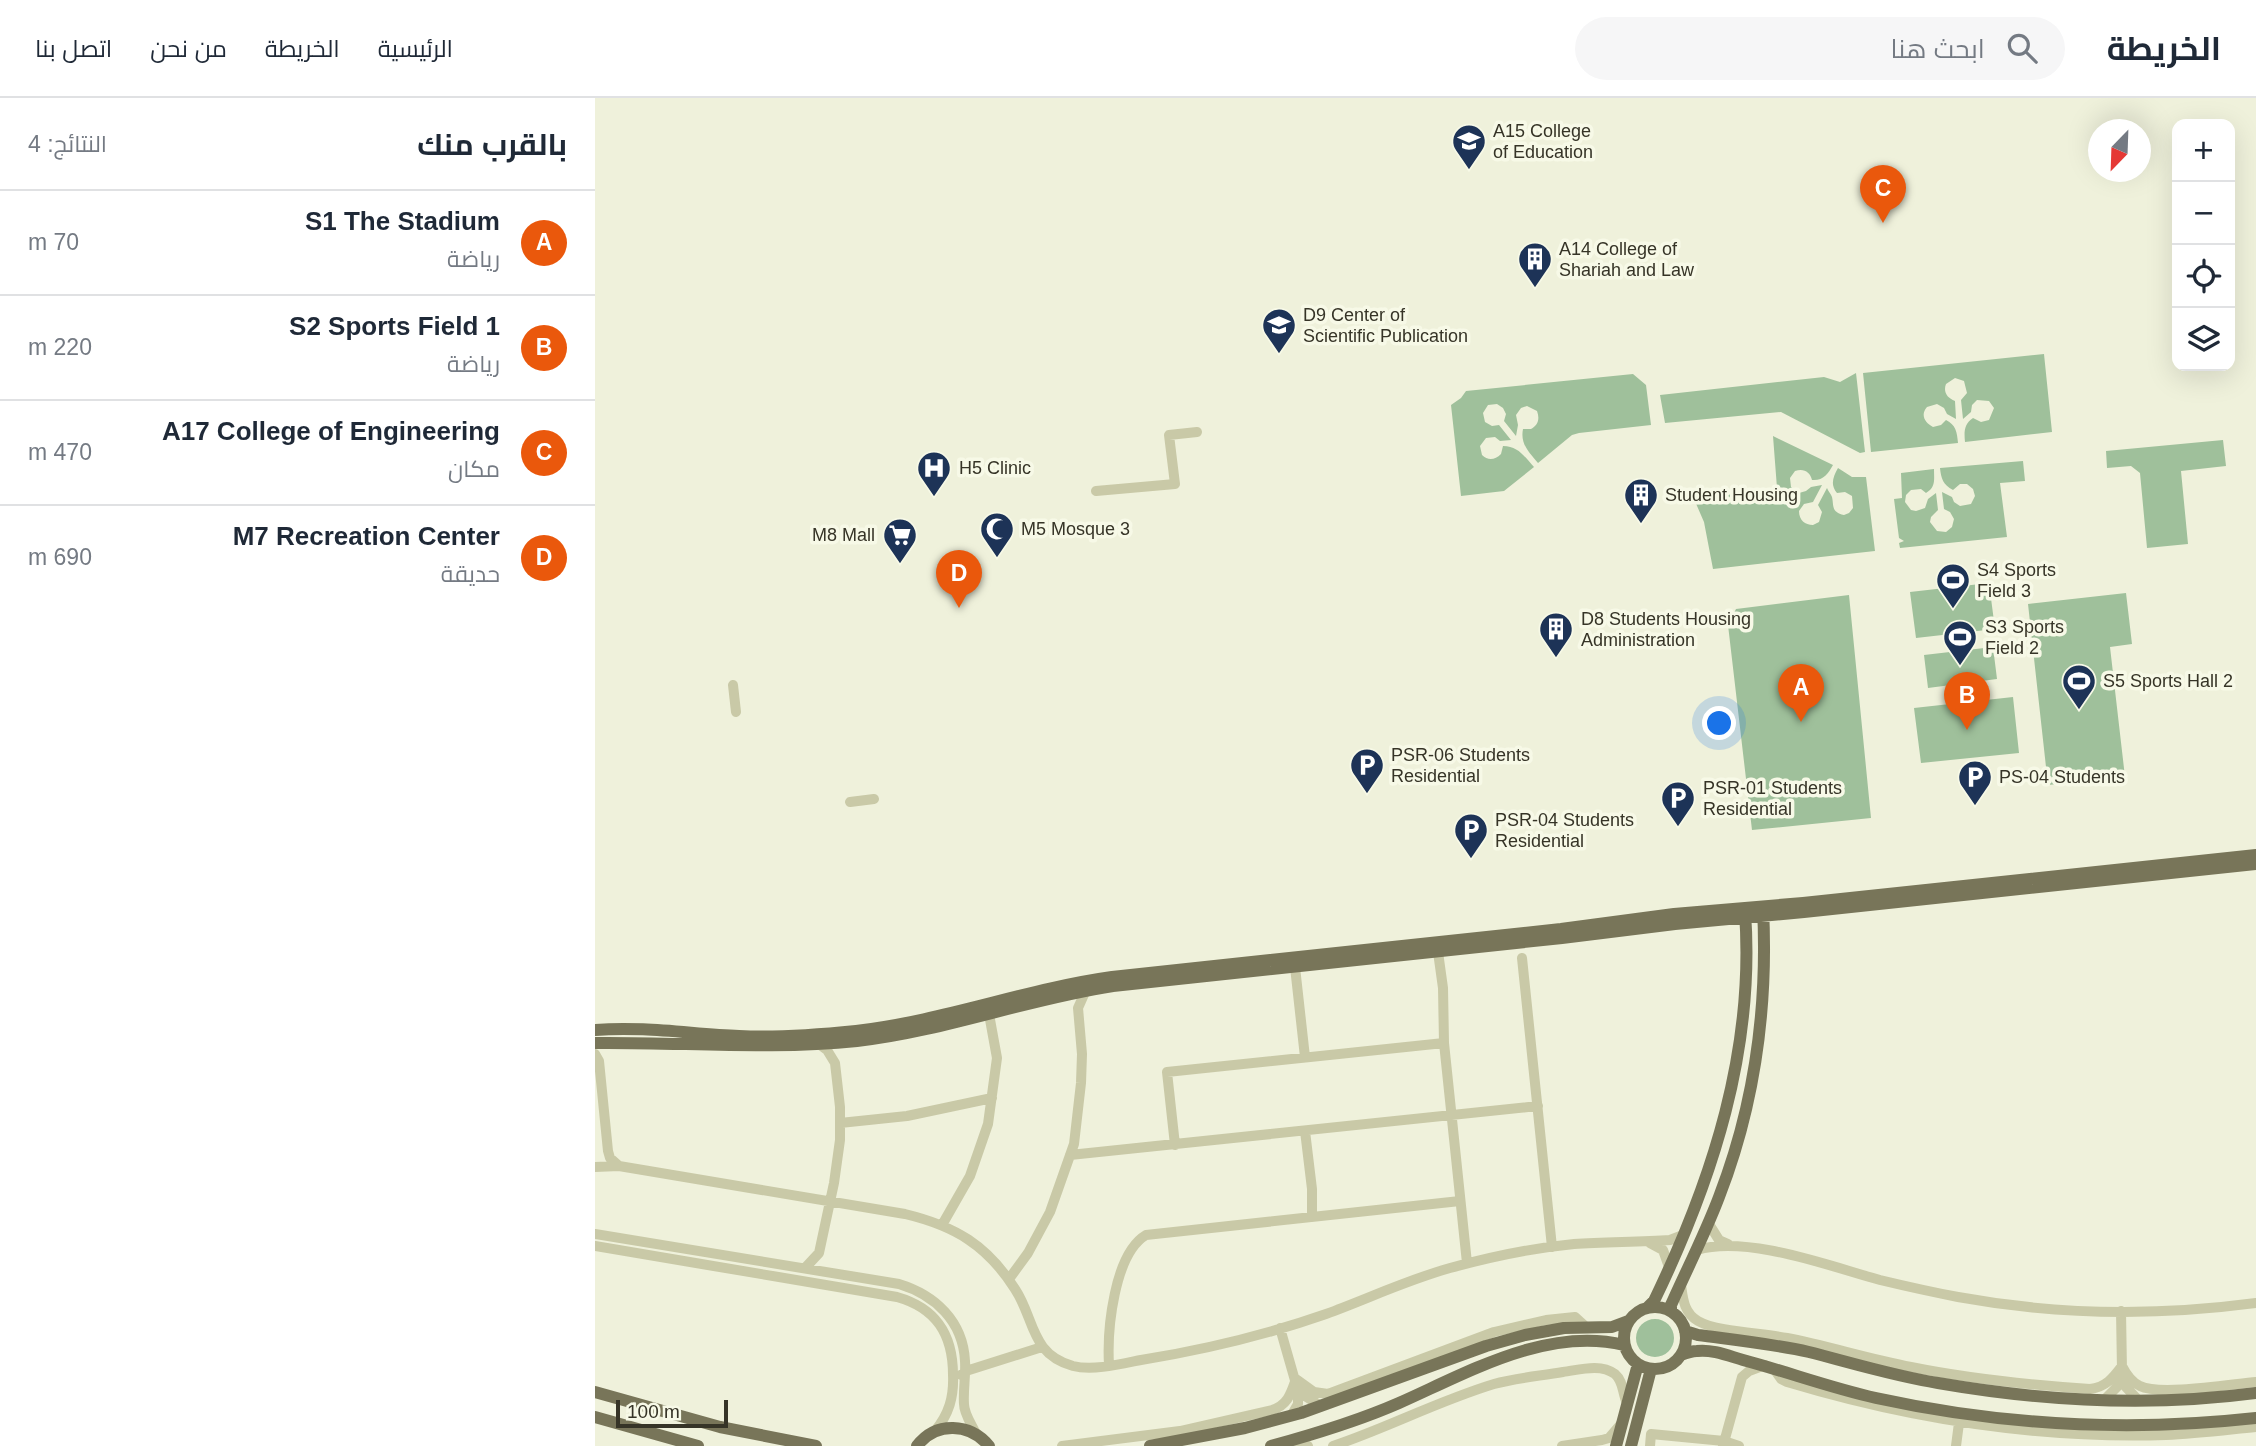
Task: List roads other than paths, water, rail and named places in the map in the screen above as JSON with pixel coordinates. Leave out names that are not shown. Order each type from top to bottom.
[{"type":"main road","points":[[595,1030],[659,1030],[768,1037],[857,1031],[915,1022],[1072,983],[1112,977],[1745,913],[2256,855]]},
{"type":"main road","points":[[1763,911],[2256,864]]},
{"type":"main road","points":[[1671,1311],[1671,1305],[1709,1224],[1739,1139],[1755,1071],[1764,982],[1763,911]]},
{"type":"main road","points":[[595,1043],[768,1046],[846,1042],[917,1031],[1086,990],[1438,952],[1745,913]]},
{"type":"main road","points":[[1648,1307],[1671,1311],[1680,1320],[1685,1331],[1686,1343],[1681,1355],[1668,1367],[1645,1367],[1629,1356],[1624,1345],[1624,1333],[1628,1321],[1636,1312],[1654,1301],[1716,1152],[1735,1077],[1741,1039],[1746,981],[1745,913]]},
{"type":"main road","points":[[1150,1446],[1245,1428],[1291,1416],[1486,1346],[1545,1331],[1612,1327],[1628,1321]]},
{"type":"main road","points":[[1685,1331],[1798,1350],[1951,1385],[2032,1396],[2138,1400],[2256,1393]]},
{"type":"main road","points":[[1282,1444],[1397,1404],[1472,1368],[1510,1354],[1570,1343],[1610,1341],[1624,1345]]},
{"type":"main road","points":[[1681,1355],[1697,1351],[1727,1355],[1877,1398],[1979,1415],[2036,1421],[2126,1425],[2256,1418]]},
{"type":"main road","points":[[1616,1446],[1627,1403],[1645,1367]]},
{"type":"main road","points":[[1631,1446],[1645,1367]]},
{"type":"main road","points":[[595,1392],[720,1427],[816,1446]]},
{"type":"main road","points":[[595,1417],[698,1446]]},
{"type":"main road","points":[[917,1446],[935,1431],[960,1428],[976,1434],[989,1446]]},
{"type":"street","points":[[1096,491],[1175,484],[1169,436],[1197,432]]},
{"type":"street","points":[[733,685],[736,712]]},
{"type":"street","points":[[850,802],[874,799]]},
{"type":"street","points":[[1438,952],[1443,988],[1444,1043],[1468,1264]]},
{"type":"street","points":[[1522,958],[1552,1247]]},
{"type":"street","points":[[1295,967],[1305,1057]]},
{"type":"street","points":[[1009,1279],[1028,1254],[1050,1212],[1070,1155],[1078,1118],[1081,1083],[1078,1008],[1086,990]]},
{"type":"street","points":[[1060,996],[1078,1008]]},
{"type":"street","points":[[942,1225],[971,1175],[988,1124],[997,1058],[989,1014]]},
{"type":"street","points":[[835,1063],[846,1042]]},
{"type":"street","points":[[615,1043],[597,1057],[608,1151],[610,1158],[619,1166]]},
{"type":"street","points":[[1175,1145],[1167,1072],[1444,1043]]},
{"type":"street","points":[[805,1268],[819,1253],[841,1139],[835,1063],[827,1049],[819,1044]]},
{"type":"street","points":[[840,1123],[908,1116],[992,1098]]},
{"type":"street","points":[[1070,1155],[1538,1106]]},
{"type":"street","points":[[1305,1131],[1312,1189],[1312,1217]]},
{"type":"street","points":[[595,1167],[619,1166],[905,1214],[958,1231],[981,1247],[1009,1279],[1042,1347],[1070,1365],[1089,1367],[1183,1353],[1280,1328],[1327,1314],[1413,1280],[1468,1264],[1552,1247],[1640,1241],[1662,1245],[1683,1235]]},
{"type":"street","points":[[1109,1364],[1108,1332],[1112,1303],[1122,1272],[1136,1243],[1146,1235],[1460,1201]]},
{"type":"street","points":[[1709,1224],[1719,1240],[1730,1246]]},
{"type":"street","points":[[595,1234],[899,1284],[926,1294],[944,1309],[957,1329],[965,1351],[964,1405],[976,1434]]},
{"type":"street","points":[[1662,1245],[1669,1267]]},
{"type":"street","points":[[595,1246],[908,1300],[919,1305],[941,1326],[952,1353],[952,1402],[943,1422],[935,1431]]},
{"type":"street","points":[[1697,1250],[1709,1246],[1730,1246],[1791,1256],[1957,1297],[2027,1307],[2121,1311],[2193,1309],[2256,1303]]},
{"type":"street","points":[[819,1253],[828,1272]]},
{"type":"street","points":[[1681,1284],[1684,1305],[1689,1314],[1702,1323],[1817,1344],[1913,1367],[1985,1380],[2090,1389],[2107,1384],[2122,1369]]},
{"type":"street","points":[[2121,1311],[2125,1387],[2138,1400]]},
{"type":"street","points":[[1297,1381],[1314,1392],[1328,1394],[1494,1332],[1575,1317],[1586,1327]]},
{"type":"street","points":[[1280,1328],[1297,1381],[1305,1396],[1321,1406]]},
{"type":"street","points":[[953,1381],[966,1371],[1042,1347]]},
{"type":"street","points":[[1727,1355],[1742,1377]]},
{"type":"street","points":[[1333,1446],[1373,1433],[1436,1405],[1495,1384],[1598,1367],[1615,1374],[1624,1387],[1627,1403]]},
{"type":"street","points":[[1723,1443],[1742,1377],[1749,1371],[1770,1367],[1781,1379],[1814,1390],[1882,1408],[1959,1423],[2059,1433],[2120,1435],[2190,1434],[2256,1427]]},
{"type":"street","points":[[2122,1369],[2131,1380],[2148,1389],[2256,1382]]},
{"type":"street","points":[[2104,1400],[2117,1387],[2122,1369]]},
{"type":"street","points":[[1291,1416],[1299,1398],[1297,1381]]},
{"type":"street","points":[[1062,1446],[1180,1431],[1272,1410],[1287,1401],[1297,1381]]},
{"type":"street","points":[[1956,1446],[1959,1423]]},
{"type":"street","points":[[1562,1446],[1609,1437],[1622,1424]]},
{"type":"street","points":[[1650,1446],[1651,1434],[1739,1446]]},
{"type":"street","points":[[1584,1442],[1598,1446]]},
{"type":"street","points":[[1282,1444],[1308,1446]]},
{"type":"place","name":"A15 College of Education","points":[[1469,171]]},
{"type":"place","name":"A17 College of Engineering","points":[[1883,223]]},
{"type":"place","name":"A14 College of Shariah and Law","points":[[1535,289]]},
{"type":"place","name":"D9 Center of Scientific Publication","points":[[1279,355]]},
{"type":"place","name":"H5 Clinic","points":[[934,498]]},
{"type":"place","name":"Student Housing","points":[[1641,525]]},
{"type":"place","name":"M5 Mosque 3","points":[[997,559]]},
{"type":"place","name":"M8 Mall","points":[[900,565]]},
{"type":"place","name":"M7 Recreation Center","points":[[959,608]]},
{"type":"place","name":"S4 Sports Field 3","points":[[1953,610]]},
{"type":"place","name":"D8 Students Housing Administration","points":[[1556,659]]},
{"type":"place","name":"S3 Sports Field 2","points":[[1960,667]]},
{"type":"place","name":"S5 Sports Hall 2","points":[[2079,711]]},
{"type":"place","name":"S1 The Stadium","points":[[1801,722]]},
{"type":"place","name":"S2 Sports Field 1","points":[[1967,730]]},
{"type":"place","name":"PSR-06 Students Residential","points":[[1367,795]]},
{"type":"place","name":"PS-04 Students","points":[[1975,807]]},
{"type":"place","name":"PSR-01 Students Residential","points":[[1678,828]]},
{"type":"place","name":"PSR-04 Students Residential","points":[[1471,860]]}]
